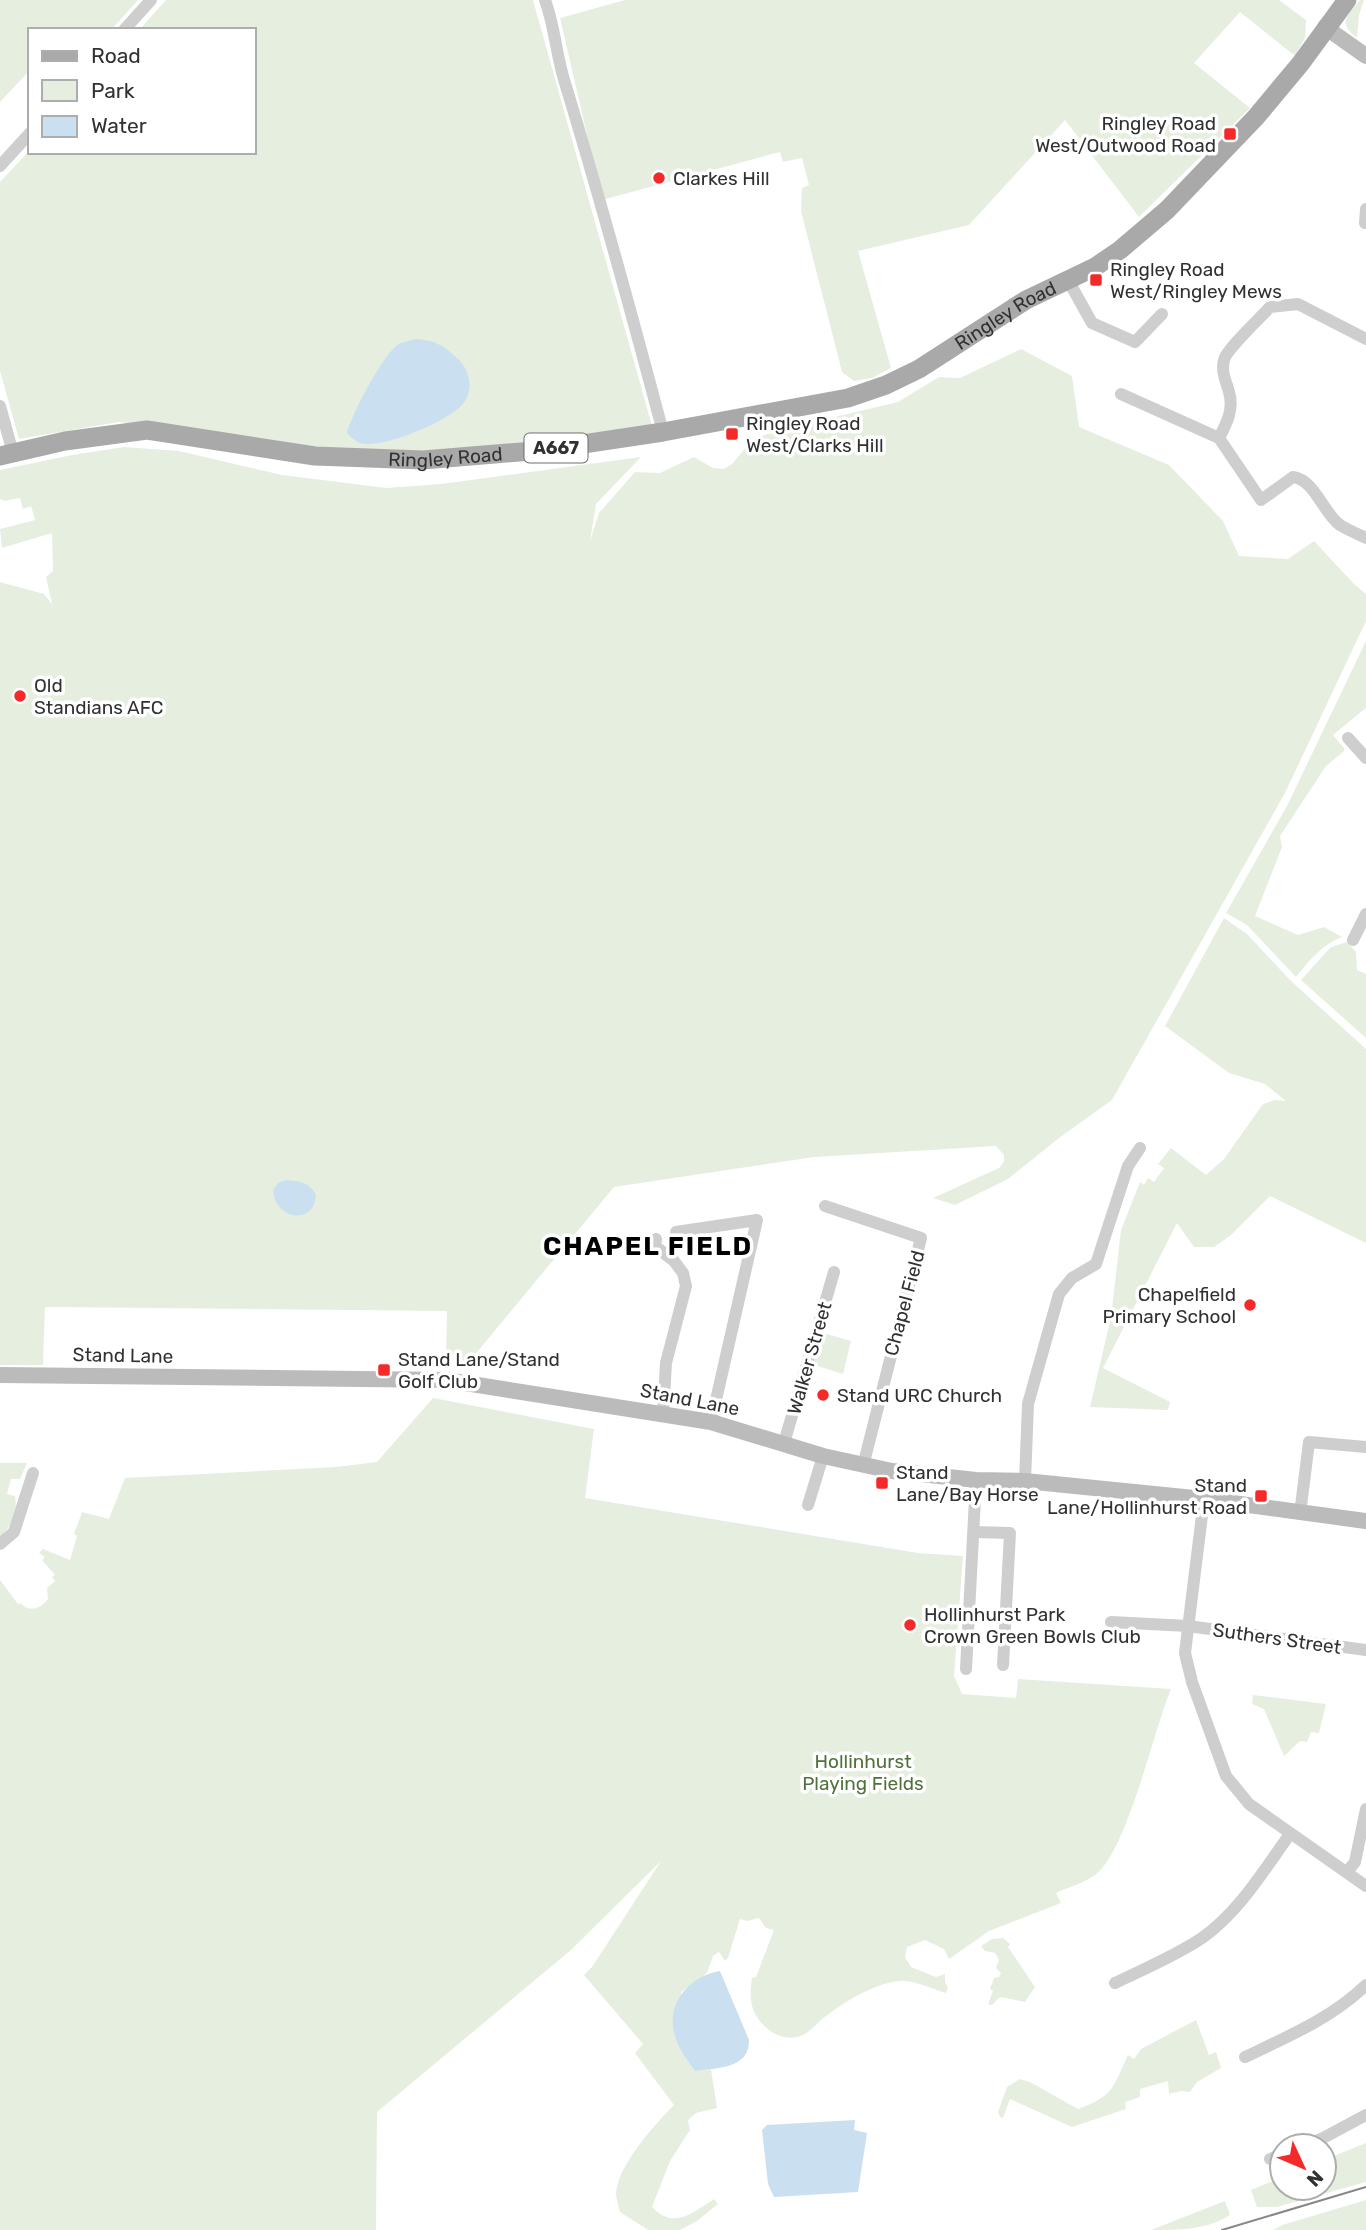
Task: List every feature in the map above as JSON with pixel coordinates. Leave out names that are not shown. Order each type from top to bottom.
[{"type":"main road","name":"A667","points":[[1068,281],[1108,258],[1167,210],[1256,117],[1301,63],[1347,0]]},
{"type":"main road","name":"Ringley Road","points":[[7,454],[113,433],[147,430],[315,456],[424,460],[543,450],[663,432],[848,398],[886,385],[919,369],[1026,300],[1068,281]]},
{"type":"street","points":[[126,28],[151,0]]},
{"type":"street","points":[[545,0],[551,17],[561,72],[601,200],[663,432]]},
{"type":"street","points":[[1325,27],[1366,56]]},
{"type":"street","points":[[0,166],[28,136]]},
{"type":"street","points":[[1365,223],[1366,209]]},
{"type":"street","points":[[1068,281],[1092,323],[1135,342],[1162,314]]},
{"type":"street","points":[[1219,438],[1227,424],[1231,406],[1231,396],[1223,375],[1224,358],[1270,307],[1298,304],[1366,339]]},
{"type":"street","points":[[1128,393],[1219,438],[1264,505],[1293,477],[1298,478],[1309,487],[1338,524],[1366,538]]},
{"type":"street","points":[[0,406],[7,454]]},
{"type":"street","points":[[1348,738],[1366,758]]},
{"type":"street","points":[[1353,940],[1366,914]]},
{"type":"street","points":[[1025,1481],[1028,1404],[1059,1294],[1072,1278],[1096,1264],[1128,1166],[1140,1149]]},
{"type":"street","name":"Chapel Field","points":[[825,1206],[921,1238],[863,1466]]},
{"type":"street","points":[[676,1232],[757,1220],[710,1422]]},
{"type":"street","points":[[656,1239],[655,1246],[674,1261],[683,1273],[686,1286],[666,1363],[663,1415]]},
{"type":"street","name":"Walker Street","points":[[783,1443],[834,1272]]},
{"type":"street","name":"Stand Lane","points":[[0,1375],[446,1380],[710,1422],[863,1466],[930,1476],[1025,1481],[1204,1499],[1366,1521]]},
{"type":"street","points":[[1300,1514],[1309,1442],[1366,1447]]},
{"type":"street","points":[[808,1505],[823,1456]]},
{"type":"street","points":[[0,1544],[14,1532],[21,1488],[33,1473]]},
{"type":"street","points":[[966,1670],[976,1480]]},
{"type":"street","points":[[1204,1499],[1185,1653],[1192,1682],[1226,1776],[1249,1804],[1366,1886]]},
{"type":"street","points":[[974,1532],[1010,1533],[1003,1665]]},
{"type":"street","name":"Suthers Street","points":[[1111,1622],[1188,1626],[1366,1650]]},
{"type":"street","points":[[1347,1872],[1355,1862],[1366,1809]]},
{"type":"street","points":[[1115,1983],[1204,1937],[1243,1899],[1290,1834]]},
{"type":"street","points":[[1245,2057],[1329,2014],[1366,1985]]},
{"type":"street","points":[[1334,2132],[1366,2115]]},
{"type":"green space","points":[[0,0],[138,0],[113,28],[28,28],[28,72],[0,102]]},
{"type":"green space","points":[[166,0],[533,0],[652,426],[439,452],[319,451],[202,431],[119,422],[19,439],[0,371],[0,182],[28,152],[256,154],[256,28],[141,28]]},
{"type":"green space","points":[[625,0],[1279,0],[1306,20],[1305,38],[1295,56],[1240,12],[1194,63],[1250,108],[1139,217],[1065,120],[969,225],[858,251],[891,368],[872,378],[854,381],[842,372],[801,211],[802,188],[809,185],[802,158],[783,162],[780,152],[602,200],[560,18]]},
{"type":"green space","points":[[1360,0],[1364,0],[1359,15],[1357,38],[1347,28],[1346,19]]},
{"type":"green space","points":[[1021,349],[1072,376],[1079,427],[1169,465],[1223,521],[1239,556],[1288,559],[1314,541],[1366,594],[1366,621],[1285,793],[1112,1100],[1008,1179],[955,1205],[933,1198],[999,1168],[1004,1162],[1004,1155],[996,1146],[814,1157],[614,1187],[468,1363],[446,1360],[447,1311],[45,1307],[43,1365],[0,1365],[0,582],[44,594],[52,604],[46,577],[53,571],[52,533],[2,548],[0,529],[35,520],[31,506],[23,509],[20,498],[5,501],[0,499],[0,470],[124,447],[179,451],[282,475],[386,488],[441,484],[641,457],[596,504],[590,541],[599,513],[635,472],[660,473],[694,457],[713,468],[723,469],[732,464],[754,438],[898,402],[939,377],[960,378]]},
{"type":"green space","points":[[1366,641],[1366,708],[1333,735],[1344,751],[1326,766],[1280,836],[1282,847],[1255,916],[1298,935],[1324,927],[1342,937],[1322,949],[1296,977],[1247,925],[1226,913],[1287,806]]},
{"type":"green space","points":[[1224,918],[1247,934],[1291,981],[1366,1049],[1366,1243],[1270,1196],[1231,1235],[1214,1247],[1194,1247],[1177,1223],[1103,1368],[1170,1402],[1168,1410],[1090,1407],[1111,1317],[1121,1230],[1140,1182],[1144,1185],[1148,1178],[1154,1182],[1164,1168],[1158,1164],[1171,1148],[1206,1175],[1224,1159],[1263,1104],[1275,1100],[1286,1101],[1265,1084],[1229,1073],[1165,1026]]},
{"type":"green space","points":[[1347,942],[1356,952],[1357,970],[1366,974],[1366,1038],[1301,980],[1331,947]]},
{"type":"green space","points":[[824,1333],[851,1341],[843,1374],[811,1364],[819,1335]]},
{"type":"green space","name":"Hollinhurst Playing Fields","points":[[433,1398],[594,1429],[585,1498],[918,1553],[963,1556],[954,1676],[962,1694],[1016,1698],[1018,1679],[1171,1689],[1129,1817],[1118,1842],[1107,1862],[1095,1875],[1056,1893],[1061,1903],[989,1931],[949,1959],[944,1949],[925,1940],[907,1947],[905,1957],[911,1967],[936,1977],[945,1974],[948,1987],[946,1993],[916,1983],[889,1983],[851,1999],[808,2032],[796,2037],[787,2038],[770,2031],[753,2009],[752,1978],[756,1977],[774,1930],[766,1928],[759,1918],[747,1921],[740,1919],[728,1958],[725,1961],[719,1952],[713,1956],[707,1973],[681,1992],[681,2051],[695,2071],[711,2069],[717,2108],[696,2113],[688,2120],[690,2130],[670,2161],[652,2207],[660,2214],[675,2218],[691,2214],[714,2199],[718,2204],[697,2221],[680,2230],[648,2230],[620,2212],[616,2195],[622,2172],[638,2147],[674,2105],[635,2053],[643,2044],[584,1975],[592,1967],[661,1861],[571,1950],[377,2112],[376,2230],[0,2230],[0,1580],[18,1604],[31,1609],[42,1605],[48,1599],[47,1588],[55,1581],[52,1577],[55,1575],[42,1560],[45,1557],[39,1553],[43,1549],[70,1560],[77,1536],[74,1534],[82,1512],[109,1519],[125,1478],[336,1467],[377,1462]]},
{"type":"green space","points":[[0,1463],[27,1463],[20,1479],[11,1479],[7,1494],[15,1496],[15,1513],[8,1528],[0,1536]]},
{"type":"green space","points":[[1253,1695],[1326,1704],[1319,1733],[1311,1732],[1307,1742],[1300,1741],[1284,1756],[1264,1709],[1252,1704]]},
{"type":"green space","points":[[1003,1938],[1010,1944],[1008,1947],[1035,1987],[1025,2002],[1000,1997],[992,2005],[988,2004],[993,1991],[990,1989],[994,1978],[1001,1973],[996,1968],[999,1960],[995,1953],[985,1951],[981,1946],[992,1939]]},
{"type":"green space","points":[[1196,2020],[1209,2055],[1216,2052],[1221,2068],[1197,2082],[1190,2092],[1169,2094],[1168,2081],[1140,2089],[1140,2097],[1125,2102],[1126,2109],[1072,2127],[1010,2099],[1003,2118],[1000,2117],[998,2112],[1007,2087],[1020,2079],[1078,2109],[1099,2100],[1111,2089],[1128,2055],[1134,2059],[1141,2049]]},
{"type":"green space","points":[[1366,2143],[1366,2182],[1338,2190],[1338,2154]]},
{"type":"green space","points":[[1268,2183],[1268,2202],[1295,2202],[1277,2207],[1257,2207],[1251,2190]]},
{"type":"green space","points":[[1366,2200],[1366,2230],[1273,2230],[1282,2225]]},
{"type":"green space","points":[[1225,2201],[1230,2215],[1212,2224],[1183,2229],[1151,2230]]},
{"type":"water","points":[[415,339],[438,344],[458,359],[470,382],[465,401],[452,413],[412,433],[383,442],[358,442],[347,433],[369,385],[393,349]]},
{"type":"water","points":[[286,1180],[303,1183],[316,1195],[309,1212],[294,1215],[280,1208],[273,1190],[278,1183]]},
{"type":"water","points":[[720,1971],[749,2040],[748,2050],[738,2062],[722,2068],[695,2071],[677,2041],[673,2013],[682,1993],[690,1985]]},
{"type":"water","points":[[855,2120],[854,2130],[867,2133],[858,2192],[774,2197],[768,2184],[762,2130],[767,2125]]},
{"type":"tram line","points":[[1222,2230],[1366,2187]]},
{"type":"place","name":"Ringley Road West/Outwood Road","points":[[1230,134]]},
{"type":"place","name":"Clarkes Hill","points":[[659,178]]},
{"type":"place","name":"Ringley Road West/Ringley Mews","points":[[1096,280]]},
{"type":"place","name":"Ringley Road West/Clarks Hill","points":[[732,434]]},
{"type":"place","name":"Old Standians AFC","points":[[20,696]]},
{"type":"place","name":"Chapelfield Primary School","points":[[1250,1305]]},
{"type":"place","name":"Stand Lane/Stand Golf Club","points":[[384,1370]]},
{"type":"place","name":"Stand URC Church","points":[[823,1395]]},
{"type":"place","name":"Stand Lane/Bay Horse","points":[[882,1483]]},
{"type":"place","name":"Stand Lane/Hollinhurst Road","points":[[1261,1496]]},
{"type":"place","name":"Hollinhurst Park Crown Green Bowls Club","points":[[910,1625]]},
{"type":"district","name":"CHAPEL FIELD","points":[[648,1246]]}]
